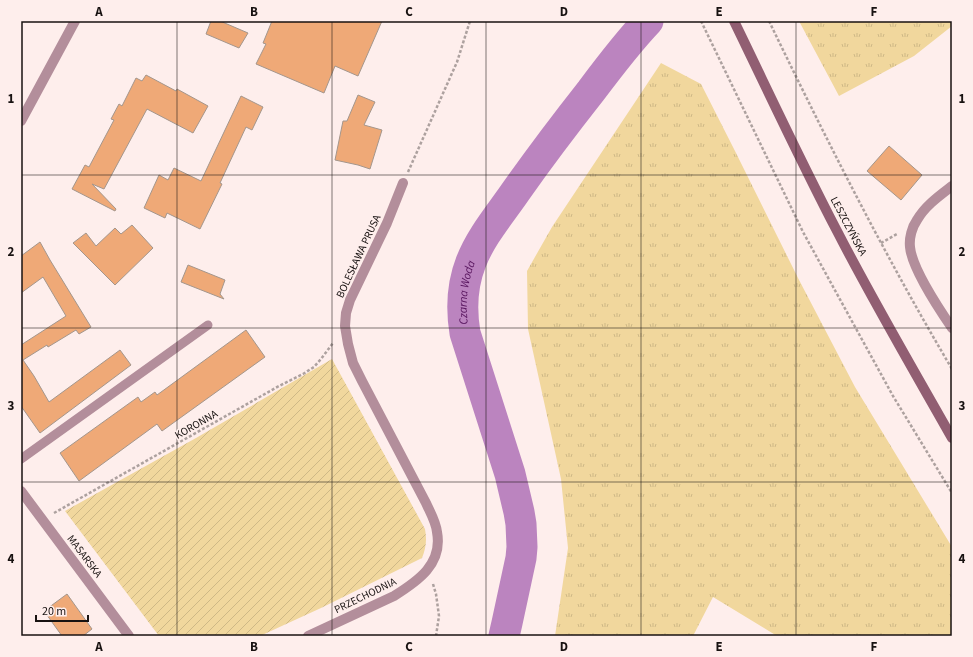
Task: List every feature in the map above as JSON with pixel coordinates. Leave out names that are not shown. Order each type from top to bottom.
[{"type":"main road","name":"LESZCZYŃSKA","points":[[734,21],[838,233],[952,438]]},
{"type":"street","points":[[21,121],[75,21]]},
{"type":"street","name":"BOLESŁAWA PRUSA","points":[[403,183],[387,223],[350,300],[346,313],[345,329],[353,363],[433,518],[437,532],[438,546],[435,558],[428,570]]},
{"type":"street","points":[[952,186],[918,217],[909,244],[919,273],[952,328]]},
{"type":"street","name":"MASARSKA","points":[[21,491],[129,636]]},
{"type":"street","name":"PRZECHODNIA","points":[[308,636],[394,596],[418,580],[428,570]]},
{"type":"lane","points":[[21,459],[208,325]]},
{"type":"path","points":[[403,183],[454,68],[470,21]]},
{"type":"path","points":[[701,21],[803,232],[893,396],[952,493]]},
{"type":"path","points":[[769,21],[834,154],[921,317],[952,369]]},
{"type":"path","name":"KORONNA","points":[[43,520],[279,386],[305,373],[321,359],[345,329]]},
{"type":"path","points":[[428,570],[436,594],[439,616],[436,636]]},
{"type":"green space","points":[[799,21],[952,21],[952,26],[914,56],[839,96]]},
{"type":"green space","points":[[661,63],[701,84],[798,278],[855,387],[952,547],[952,636],[777,636],[713,597],[693,636],[555,636],[568,548],[561,479],[528,329],[527,271],[552,227]]},
{"type":"green space","points":[[332,359],[425,529],[426,544],[422,558],[321,608],[260,636],[159,636],[65,511],[196,438]]},
{"type":"building","points":[[211,21],[220,21],[248,33],[239,48],[206,34]]},
{"type":"building","points":[[272,21],[382,21],[358,76],[335,66],[324,93],[256,64],[266,44],[263,43]]},
{"type":"building","points":[[146,75],[176,91],[177,89],[208,106],[193,133],[147,109],[104,189],[92,184],[116,209],[115,211],[72,189],[85,165],[89,167],[114,120],[111,119],[119,104],[122,106],[136,78],[142,81]]},
{"type":"building","points":[[358,95],[375,102],[364,125],[382,130],[370,169],[335,160],[343,121],[347,121]]},
{"type":"building","points":[[241,96],[263,107],[252,130],[246,127],[220,183],[222,184],[200,229],[167,213],[165,218],[144,208],[159,175],[168,180],[174,168],[201,181]]},
{"type":"building","points":[[889,146],[922,175],[901,200],[867,171]]},
{"type":"building","points":[[132,225],[153,248],[115,285],[73,243],[86,233],[96,246],[115,228],[121,234]]},
{"type":"building","points":[[40,242],[91,327],[79,334],[76,330],[48,347],[47,345],[23,360],[49,402],[120,350],[131,365],[40,433],[21,406],[21,345],[66,316],[43,277],[21,293],[21,256]]},
{"type":"building","points":[[188,265],[225,280],[220,294],[224,299],[181,282]]},
{"type":"building","points":[[246,330],[265,357],[162,431],[157,424],[79,481],[60,453],[138,397],[141,402],[155,392],[157,395]]},
{"type":"building","points":[[67,594],[92,629],[83,636],[62,636],[44,611]]},
{"type":"waterway","name":"Czarna Woda","points":[[504,636],[521,558],[521,524],[510,474],[465,333],[463,297],[466,279],[475,252],[492,225],[562,128],[618,55],[648,21]]}]
